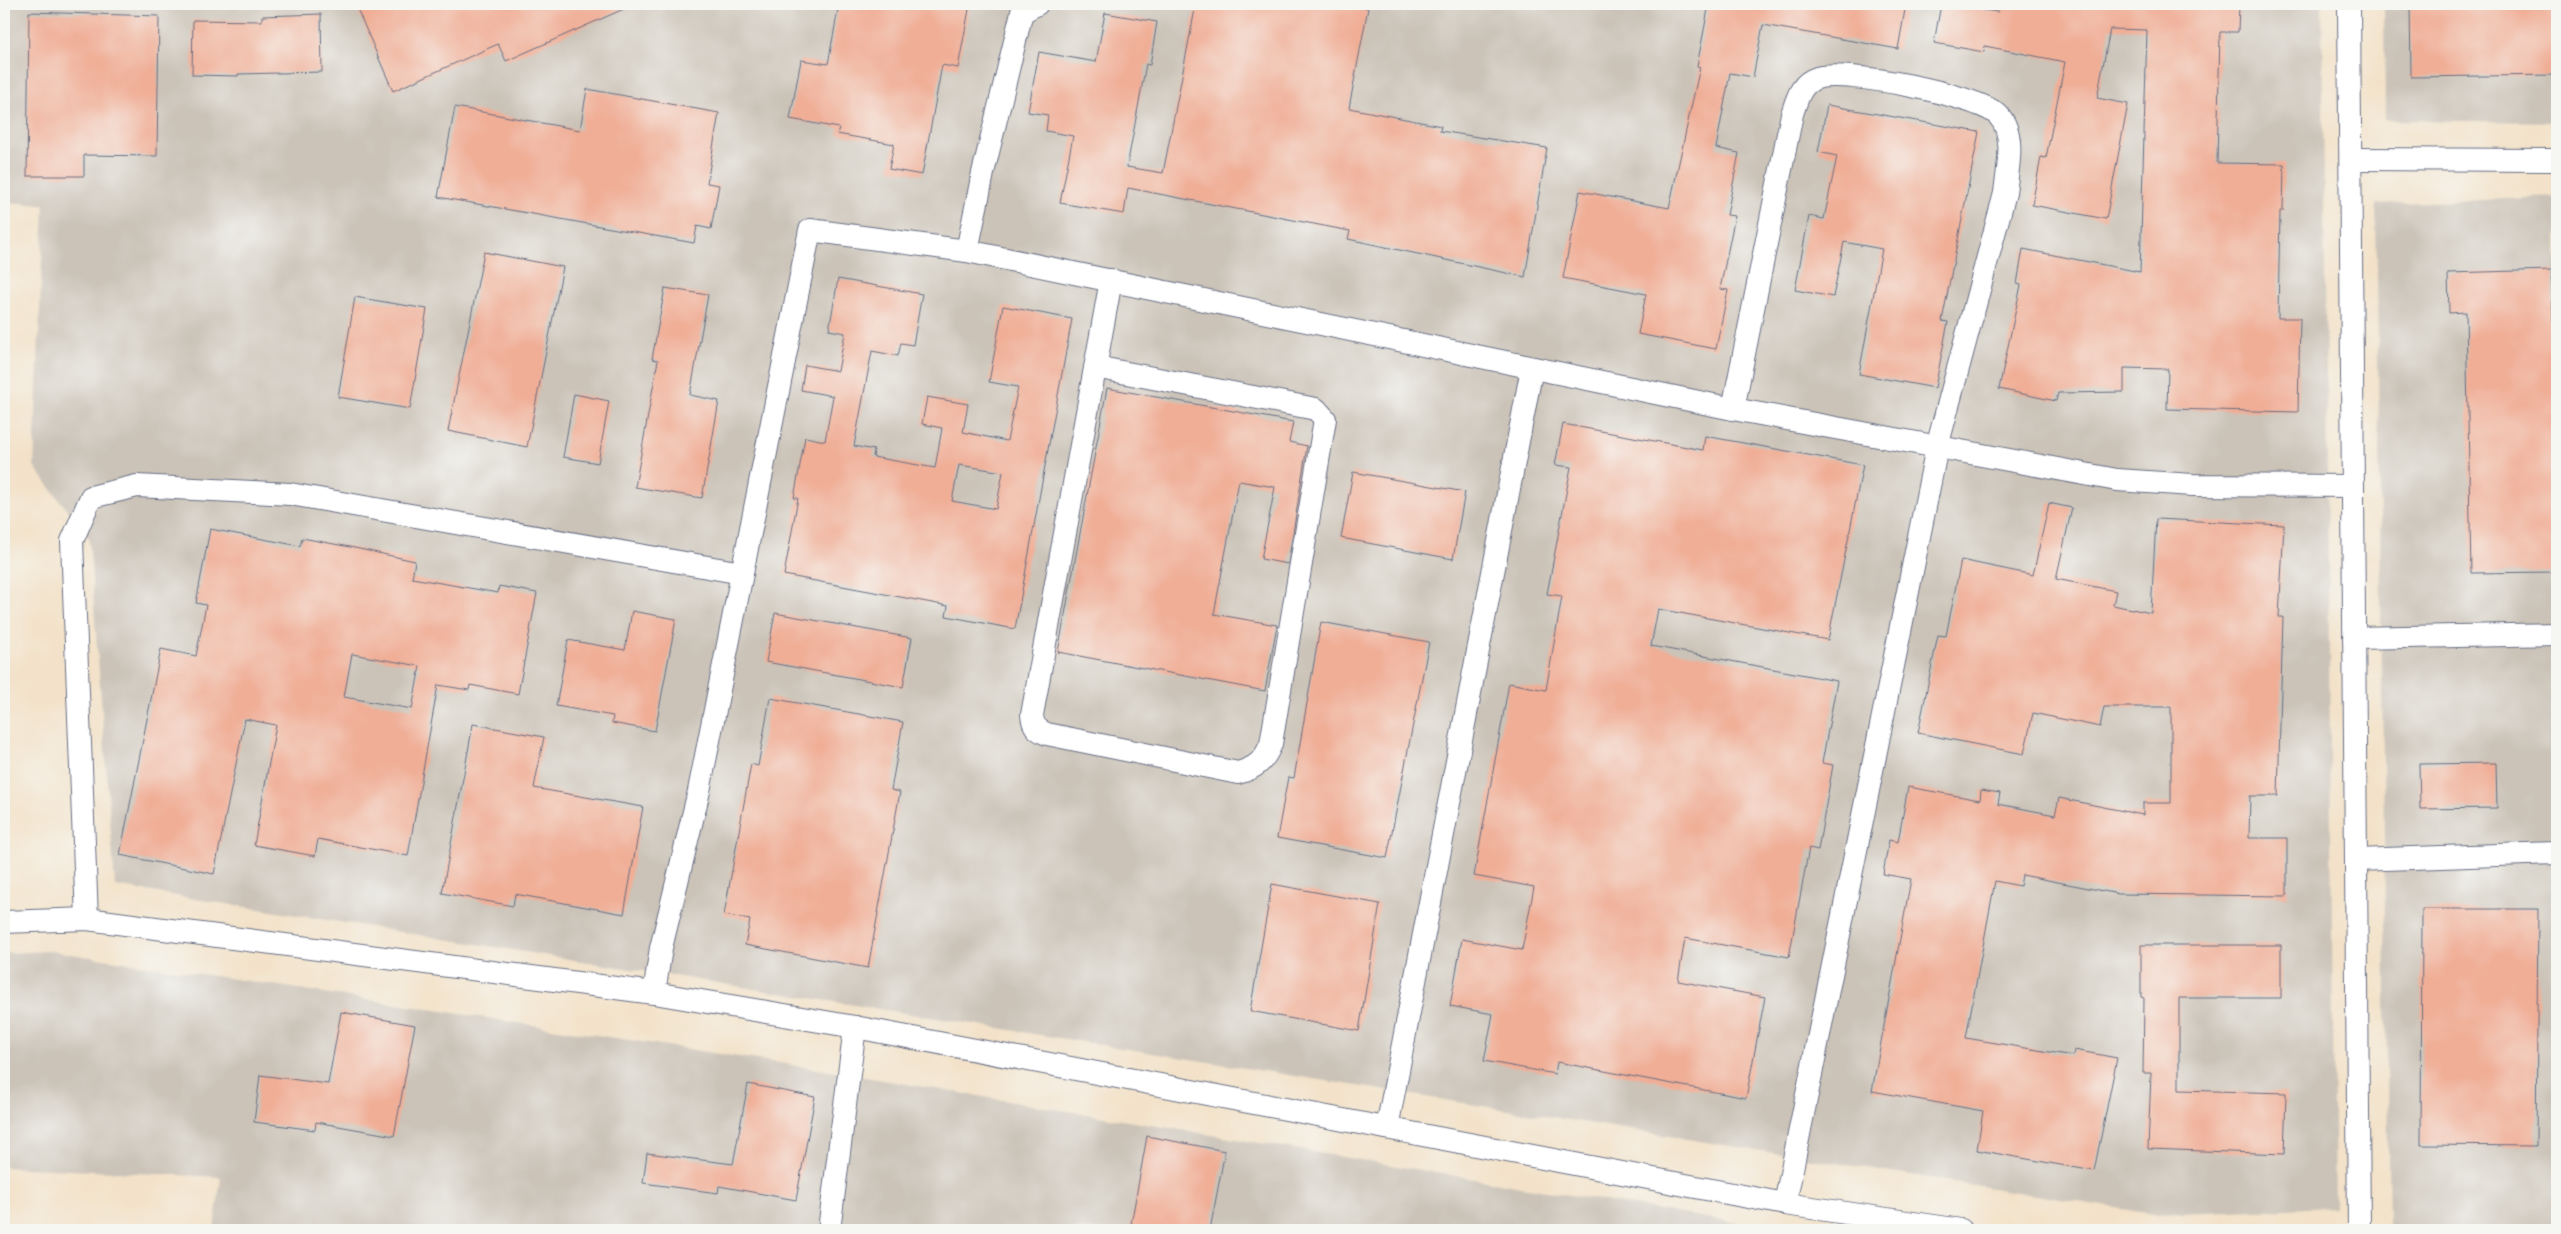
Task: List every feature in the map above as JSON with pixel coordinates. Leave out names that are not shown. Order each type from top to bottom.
[{"type":"street","points":[[967,251],[982,173],[1022,12],[1037,4]]},
{"type":"street","points":[[2350,4],[2358,1230]]},
{"type":"street","points":[[1733,409],[1792,114],[1800,90],[1815,78],[1839,75],[1880,80],[1983,106],[1998,116],[2006,129],[2009,155],[2005,193],[1937,447],[1785,1204]]},
{"type":"street","points":[[2351,159],[2557,160]]},
{"type":"street","points":[[654,993],[661,948],[699,791],[810,230],[967,251],[1733,409],[2117,480],[2193,486],[2353,486]]},
{"type":"street","points":[[1095,367],[1316,409],[1325,419],[1271,744],[1259,764],[1238,773],[1041,732],[1036,729],[1032,715],[1045,653],[1095,367],[1111,280]]},
{"type":"street","points":[[1387,1128],[1532,368]]},
{"type":"street","points":[[88,919],[72,541],[91,497],[137,486],[290,494],[742,573]]},
{"type":"street","points":[[2354,638],[2557,634]]},
{"type":"street","points":[[2356,860],[2557,853]]},
{"type":"street","points":[[4,922],[88,919],[654,993],[855,1027],[1785,1204],[1961,1230]]},
{"type":"street","points":[[829,1230],[855,1027]]},
{"type":"shaded area","points":[[4,4],[2322,4],[2335,1207],[2153,1214],[115,886],[89,539],[34,466],[44,205],[4,202]]},
{"type":"shaded area","points":[[2384,4],[2557,4],[2557,122],[2385,120]]},
{"type":"shaded area","points":[[2557,197],[2557,1230],[2389,1230],[2376,204]]},
{"type":"shaded area","points":[[52,951],[811,1068],[1779,1230],[214,1230],[221,1177],[4,1167],[4,953]]},
{"type":"building","points":[[355,4],[635,4],[506,61],[498,44],[393,91]]},
{"type":"building","points":[[839,4],[970,4],[958,68],[942,65],[922,175],[889,169],[894,144],[837,134],[839,128],[790,119],[801,60],[828,64]]},
{"type":"building","points":[[1196,4],[1346,4],[1368,8],[1349,108],[1441,126],[1440,131],[1547,148],[1525,277],[1348,239],[1350,231],[1128,188],[1124,214],[1060,203],[1073,136],[1046,131],[1048,115],[1028,112],[1039,52],[1096,62],[1105,13],[1157,22],[1150,65],[1146,64],[1127,167],[1163,173]]},
{"type":"building","points":[[1709,4],[1906,4],[1898,49],[1763,25],[1753,77],[1730,73],[1716,148],[1739,153],[1727,215],[1735,216],[1720,289],[1728,290],[1716,349],[1638,334],[1646,294],[1563,278],[1580,191],[1669,208],[1700,67],[1697,66]]},
{"type":"building","points":[[1941,4],[1998,12],[1999,4],[2239,4],[2238,32],[2220,32],[2217,163],[2284,164],[2283,211],[2280,211],[2278,318],[2300,318],[2298,412],[2167,409],[2168,369],[2124,368],[2124,392],[2058,393],[2056,401],[1999,389],[2021,285],[2017,284],[2023,249],[2140,272],[2147,30],[2110,29],[2097,98],[2128,104],[2106,219],[2032,205],[2041,157],[2046,158],[2065,62],[1985,46],[1984,52],[1934,43]]},
{"type":"building","points":[[2410,4],[2557,4],[2557,75],[2411,77]]},
{"type":"building","points":[[29,12],[159,16],[157,156],[84,155],[84,176],[27,176]]},
{"type":"building","points":[[321,14],[322,72],[238,74],[238,76],[192,75],[193,20],[262,21],[262,16]]},
{"type":"building","points":[[587,89],[719,113],[707,183],[719,185],[711,229],[697,226],[694,243],[438,197],[455,107],[580,130]]},
{"type":"building","points":[[1827,105],[1979,132],[1942,321],[1948,322],[1935,388],[1859,374],[1882,249],[1844,242],[1833,297],[1795,290],[1809,216],[1824,219],[1837,156],[1818,152]]},
{"type":"building","points":[[484,252],[563,267],[527,447],[448,431]]},
{"type":"building","points":[[2552,270],[2553,322],[2557,322],[2557,572],[2471,573],[2466,312],[2449,313],[2448,273]]},
{"type":"building","points":[[838,279],[922,294],[913,345],[901,343],[898,356],[872,351],[854,446],[874,450],[873,457],[935,468],[942,428],[922,424],[927,397],[968,404],[963,432],[1007,441],[1018,387],[989,382],[1003,306],[1072,319],[1015,629],[946,616],[948,606],[784,575],[798,498],[794,498],[805,437],[825,441],[833,396],[801,390],[805,365],[838,371],[845,333],[829,330]],"holes":[[[959,465],[1003,472],[996,509],[952,501]]]},
{"type":"building","points":[[665,288],[708,295],[690,395],[719,401],[702,498],[635,487],[658,360],[652,359]]},
{"type":"building","points":[[355,297],[427,309],[410,409],[338,397]]},
{"type":"building","points":[[1107,388],[1293,422],[1289,442],[1307,446],[1288,564],[1261,559],[1275,487],[1239,481],[1214,614],[1277,625],[1265,691],[1058,652]]},
{"type":"building","points":[[574,394],[609,401],[598,463],[563,457]]},
{"type":"building","points":[[1563,424],[1703,450],[1705,436],[1863,465],[1828,640],[1658,609],[1651,646],[1837,681],[1822,763],[1833,765],[1818,850],[1809,848],[1789,957],[1685,938],[1678,981],[1765,997],[1746,1098],[1557,1062],[1555,1074],[1484,1061],[1493,1014],[1450,1006],[1462,939],[1522,950],[1534,887],[1474,876],[1509,683],[1546,690],[1562,596],[1547,594],[1571,467],[1555,465]]},
{"type":"building","points":[[1353,472],[1465,492],[1453,559],[1341,538]]},
{"type":"building","points":[[2049,503],[2072,508],[2056,579],[2116,591],[2113,605],[2151,613],[2156,519],[2284,525],[2279,617],[2283,617],[2278,796],[2250,796],[2249,838],[2287,838],[2287,896],[2119,894],[2022,875],[2020,886],[1995,881],[1966,1038],[2073,1056],[2074,1050],[2117,1058],[2094,1171],[1977,1150],[1983,1111],[1872,1091],[1911,879],[1883,874],[1889,840],[1898,842],[1908,787],[1980,800],[1981,790],[2000,793],[1998,804],[2055,815],[2059,798],[2143,815],[2143,803],[2171,803],[2171,707],[2104,707],[2100,727],[2033,713],[2024,754],[1918,733],[1938,635],[1946,636],[1961,560],[2033,575]]},
{"type":"building","points":[[210,529],[300,546],[302,538],[415,561],[412,578],[498,593],[499,586],[537,593],[518,694],[470,685],[469,690],[438,685],[408,856],[318,839],[315,856],[254,845],[276,725],[245,719],[214,874],[120,855],[161,649],[196,656],[206,605],[196,603]],"holes":[[[352,654],[420,666],[412,709],[344,697]]]},
{"type":"building","points":[[632,611],[676,619],[655,731],[612,723],[613,716],[556,706],[568,640],[625,650]]},
{"type":"building","points":[[775,613],[912,638],[903,687],[766,662]]},
{"type":"building","points":[[1321,622],[1429,642],[1387,858],[1277,838],[1288,777],[1294,778]]},
{"type":"building","points":[[770,698],[903,722],[891,790],[900,792],[868,968],[745,945],[750,920],[724,915],[751,764],[758,766]]},
{"type":"building","points":[[473,724],[544,737],[534,788],[643,807],[624,914],[515,894],[513,906],[442,893]]},
{"type":"building","points":[[2496,763],[2497,808],[2420,809],[2419,764]]},
{"type":"building","points":[[1272,884],[1380,904],[1359,1031],[1250,1011]]},
{"type":"building","points":[[2422,909],[2538,909],[2536,1146],[2421,1145]]},
{"type":"building","points":[[2141,945],[2281,945],[2281,998],[2179,998],[2179,1090],[2286,1093],[2284,1154],[2148,1149],[2151,1073],[2143,1073],[2144,998],[2141,997]]},
{"type":"building","points":[[341,1012],[415,1025],[394,1136],[316,1122],[315,1130],[254,1122],[260,1075],[328,1084]]},
{"type":"building","points":[[748,1084],[815,1097],[796,1200],[719,1186],[718,1193],[643,1183],[647,1153],[733,1164]]},
{"type":"building","points":[[1147,1136],[1225,1151],[1210,1230],[1130,1230]]}]
